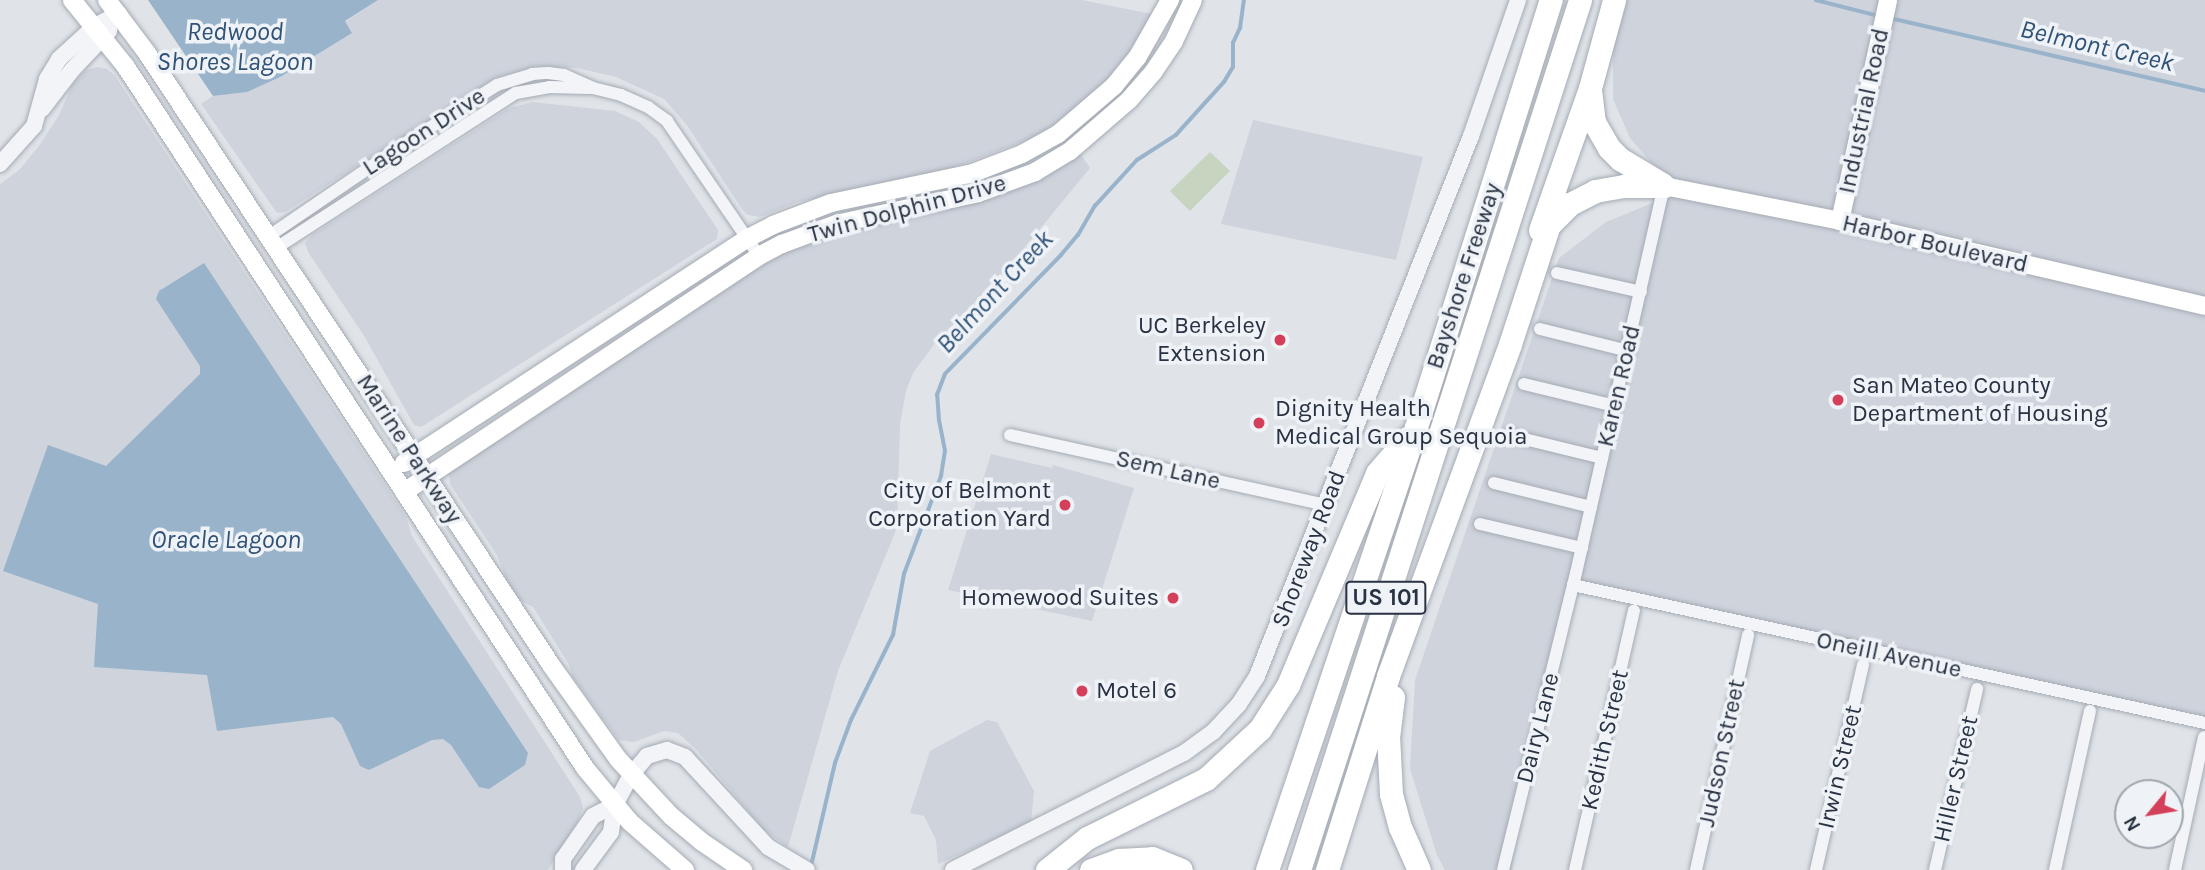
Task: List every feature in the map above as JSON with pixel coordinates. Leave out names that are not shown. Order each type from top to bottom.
[{"type":"highway","name":"Bayshore Freeway","points":[[1267,870],[1416,427],[1551,0]]},
{"type":"highway","name":"Bayshore Freeway","points":[[1298,870],[1580,0]]},
{"type":"highway","points":[[1510,344],[1524,280],[1590,88],[1614,0]]},
{"type":"highway","points":[[1590,88],[1594,122],[1609,148],[1626,163],[1664,186]]},
{"type":"highway","points":[[1326,870],[1388,676],[1510,344],[1544,238],[1559,214],[1595,191],[1625,186],[1664,186]]},
{"type":"highway","points":[[1047,870],[1087,838],[1206,779],[1260,729],[1288,685],[1377,473],[1416,427]]},
{"type":"highway","points":[[1404,636],[1390,713],[1389,775],[1394,811],[1419,870]]},
{"type":"highway","points":[[1091,870],[1129,859],[1152,858],[1181,870]]},
{"type":"highway","points":[[1106,870],[1129,859]]},
{"type":"main road","name":"Marine Parkway","points":[[72,0],[100,32],[392,471],[585,768],[615,806],[685,870]]},
{"type":"main road","name":"Twin Dolphin Drive","points":[[392,471],[748,238],[773,225],[831,204],[996,166],[1046,140],[1087,111],[1114,86],[1156,30],[1170,0]]},
{"type":"main road","name":"Twin Dolphin Drive","points":[[404,492],[759,256],[836,224],[1003,185],[1070,151],[1110,118],[1154,71],[1174,41],[1194,0]]},
{"type":"main road","name":"Industrial Road","points":[[1840,221],[1888,0]]},
{"type":"main road","name":"Marine Parkway","points":[[113,7],[272,242],[551,665],[631,775],[685,829],[743,870]]},
{"type":"main road","name":"Harbor Boulevard","points":[[1664,186],[1840,221],[2205,306]]},
{"type":"street","name":"Shoreway Road","points":[[953,870],[1153,771],[1213,732],[1238,704],[1257,676],[1478,117],[1518,0]]},
{"type":"street","points":[[0,164],[18,147],[40,112],[47,79],[59,59],[100,32],[113,7]]},
{"type":"street","name":"Lagoon Drive","points":[[272,242],[516,93],[538,87],[593,88],[621,95],[648,107],[667,121],[759,256]]},
{"type":"street","name":"Karen Road","points":[[1573,585],[1664,186]]},
{"type":"street","points":[[1557,273],[1641,292]]},
{"type":"street","points":[[1540,330],[1628,351]]},
{"type":"street","points":[[1524,384],[1615,406]]},
{"type":"street","name":"Sem Lane","points":[[1010,435],[1326,505]]},
{"type":"street","points":[[1507,435],[1602,458]]},
{"type":"street","points":[[1494,482],[1591,507]]},
{"type":"street","points":[[1480,524],[1581,548]]},
{"type":"street","name":"Oneill Avenue","points":[[1573,585],[2205,723]]},
{"type":"street","name":"Dairy Lane","points":[[1503,870],[1573,585]]},
{"type":"street","name":"Kedith Street","points":[[1575,870],[1634,611]]},
{"type":"street","name":"Judson Street","points":[[1696,870],[1748,635]]},
{"type":"street","name":"Irwin Street","points":[[1816,870],[1863,664]]},
{"type":"street","name":"Hiller Street","points":[[1935,870],[1977,689]]},
{"type":"street","points":[[2055,870],[2090,711]]},
{"type":"street","points":[[2175,870],[2204,737]]},
{"type":"street","points":[[583,870],[611,832],[615,806],[631,775],[653,753],[667,750],[679,754],[708,780],[768,847],[807,870]]},
{"type":"street","points":[[563,870],[563,859],[593,816],[615,806]]},
{"type":"shaded area","points":[[378,0],[1082,0],[1157,15],[1118,74],[1054,130],[931,176],[798,202],[760,217],[748,215],[742,209],[686,124],[664,99],[616,77],[577,68],[536,66],[495,78],[285,212],[277,213],[201,104],[213,96],[247,92],[352,33],[345,22]]},
{"type":"shaded area","points":[[1627,0],[2205,0],[2205,716],[1568,589],[1511,870],[1445,870],[1437,855],[1410,769],[1415,680],[1559,258],[1606,222],[1677,193],[1630,138],[1613,99],[1613,50]]},
{"type":"shaded area","points":[[98,67],[107,69],[115,76],[406,517],[412,536],[580,797],[583,808],[578,821],[548,870],[0,870],[0,184],[19,170],[39,146],[59,115],[73,83],[86,70]]},
{"type":"shaded area","points":[[533,102],[615,111],[639,122],[657,139],[718,230],[717,239],[421,427],[414,425],[363,334],[308,252],[305,243],[312,235],[509,108]]},
{"type":"shaded area","points":[[1253,120],[1423,157],[1396,260],[1221,224]]},
{"type":"shaded area","points":[[1079,152],[1090,168],[1007,269],[935,343],[913,373],[906,391],[900,424],[897,528],[838,671],[788,847],[764,830],[696,749],[678,733],[664,731],[634,742],[619,740],[573,678],[568,663],[533,607],[520,600],[507,581],[497,555],[450,484],[449,471],[456,462],[569,394],[602,366],[733,280],[786,249]]},
{"type":"shaded area","points":[[991,454],[1052,468],[1053,465],[1134,488],[1092,621],[948,590]]},
{"type":"shaded area","points":[[987,720],[997,722],[1034,791],[1031,823],[938,864],[936,840],[924,816],[910,813],[930,751]]},
{"type":"green space","points":[[1210,152],[1230,171],[1190,211],[1170,191]]},
{"type":"water","name":"Redwood Shores Lagoon","points":[[148,0],[378,0],[345,21],[352,33],[280,77],[247,92],[213,96]]},
{"type":"water","name":"Oracle Lagoon","points":[[204,263],[528,753],[525,765],[489,789],[479,787],[451,745],[443,739],[432,740],[369,770],[360,766],[341,724],[333,717],[217,731],[207,675],[94,667],[98,604],[3,571],[48,445],[106,466],[200,374],[200,366],[156,299],[159,291]]},
{"type":"waterway","name":"Belmont Creek","points":[[812,862],[835,763],[851,720],[893,635],[904,574],[941,476],[945,451],[937,395],[945,374],[1061,255],[1078,235],[1095,206],[1137,160],[1176,135],[1224,82],[1233,67],[1233,43],[1240,28],[1244,0]]},
{"type":"waterway","name":"Belmont Creek","points":[[1816,0],[1879,16]]},
{"type":"waterway","name":"Belmont Creek","points":[[1890,18],[2205,91]]},
{"type":"place","name":"UC Berkeley Extension","points":[[1280,340]]},
{"type":"place","name":"San Mateo County Department of Housing","points":[[1838,400]]},
{"type":"place","name":"Dignity Health Medical Group Sequoia","points":[[1259,423]]},
{"type":"place","name":"City of Belmont Corporation Yard","points":[[1065,505]]},
{"type":"place","name":"Homewood Suites","points":[[1173,598]]},
{"type":"place","name":"Motel 6","points":[[1082,691]]}]
